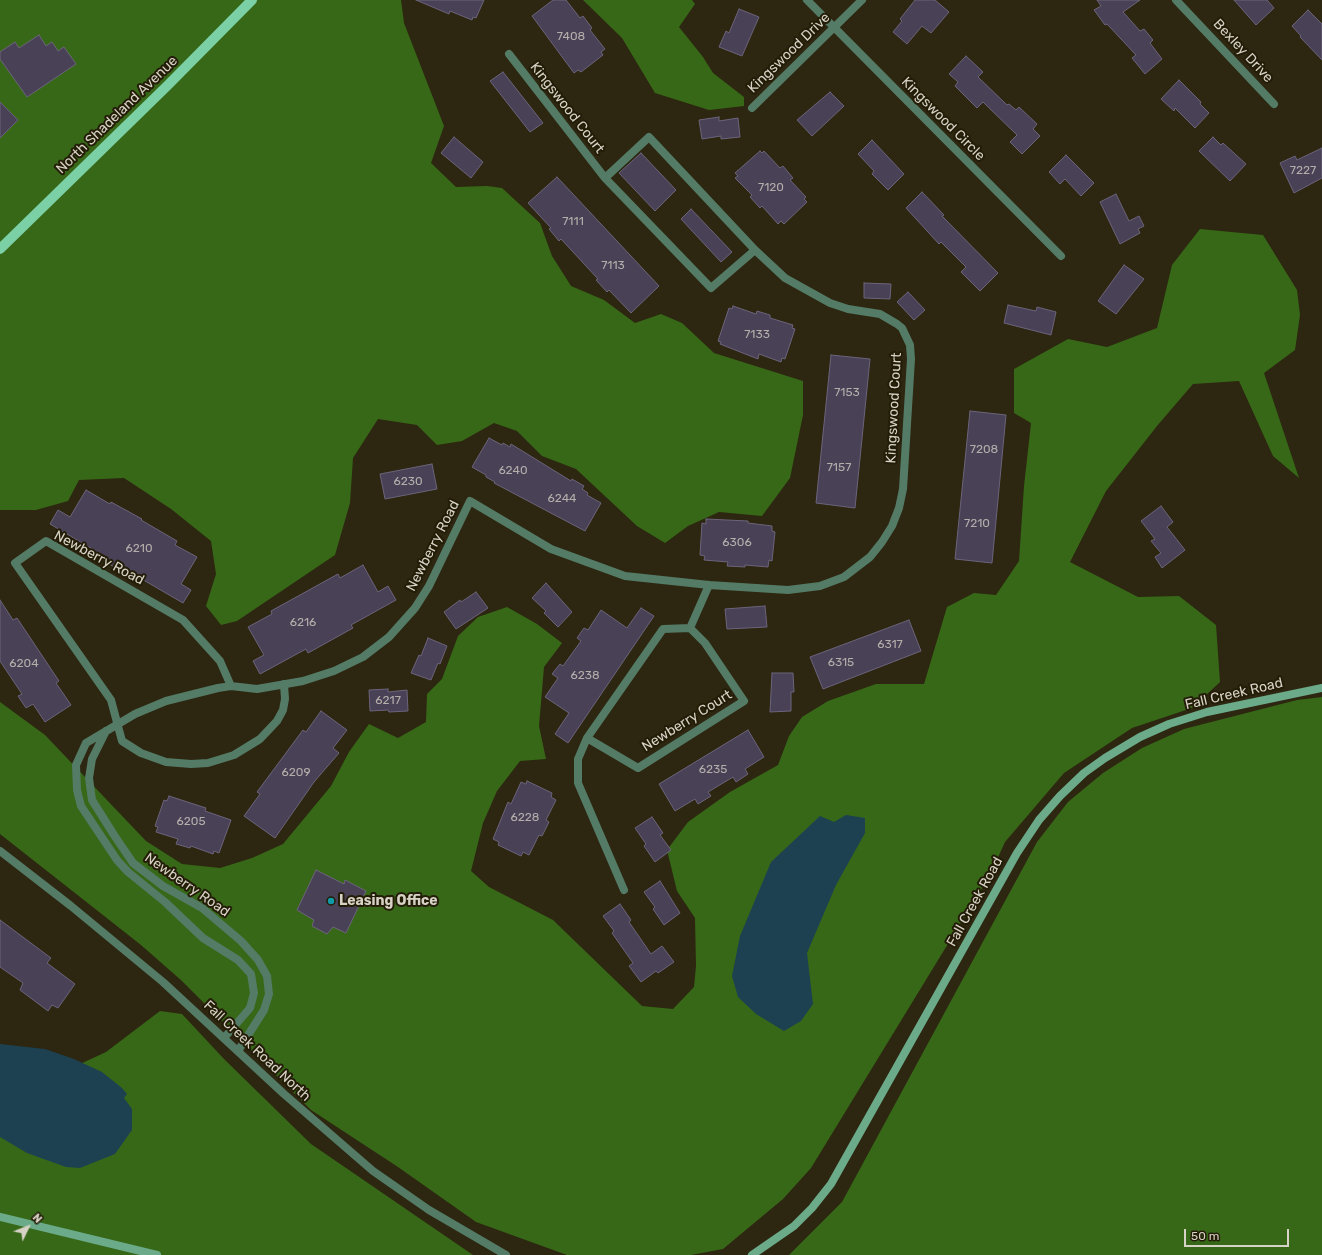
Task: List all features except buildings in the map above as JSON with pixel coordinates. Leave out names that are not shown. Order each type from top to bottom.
[{"type":"main road","name":"North Shadeland Avenue","points":[[0,249],[168,85],[252,0]]},
{"type":"main road","name":"Fall Creek Road","points":[[752,1255],[794,1226],[812,1208],[832,1184],[1017,852],[1039,820],[1060,796],[1084,773],[1111,754],[1140,737],[1169,724],[1206,712],[1322,688]]},
{"type":"main road","points":[[0,1218],[157,1255]]},
{"type":"street","name":"Kingswood Circle","points":[[807,0],[1061,256]]},
{"type":"street","name":"Kingswood Drive","points":[[752,108],[862,0]]},
{"type":"street","name":"Bexley Drive","points":[[1176,0],[1274,104]]},
{"type":"street","name":"Kingswood Court","points":[[509,54],[605,178],[711,288],[755,250]]},
{"type":"street","name":"Kingswood Court","points":[[605,178],[649,138],[755,250],[785,278],[818,298],[848,309],[880,314],[897,324],[905,334],[910,346],[911,359],[903,489],[899,508],[892,526],[870,557]]},
{"type":"street","name":"Newberry Road","points":[[224,1038],[250,1008],[254,993],[251,974],[238,960],[218,949],[203,938],[165,902],[128,872],[117,860],[81,806],[76,790],[76,765],[86,743],[118,724],[166,701],[205,690],[231,686],[257,689],[315,678],[340,669],[363,657],[394,632],[411,613],[426,591],[470,501],[551,549],[625,576],[709,585],[788,590],[808,589],[838,580],[860,566],[870,557]]},
{"type":"street","name":"Newberry Road","points":[[231,686],[220,661],[183,620],[46,542],[16,563],[111,700],[122,741],[141,753],[166,762],[191,764],[217,760],[247,748],[274,725],[283,710],[285,699],[284,684]]},
{"type":"street","points":[[624,890],[578,783],[578,759],[587,738],[663,629],[690,628],[709,585]]},
{"type":"street","name":"Newberry Court","points":[[587,738],[638,768],[744,701],[705,643],[690,628]]},
{"type":"street","name":"Newberry Road","points":[[106,731],[92,759],[89,778],[92,800],[133,863],[163,886],[202,908],[241,941],[258,960],[267,976],[269,994],[264,1010],[238,1051]]},
{"type":"street","name":"Fall Creek Road North","points":[[0,851],[118,944],[186,1002],[325,1131],[373,1171],[429,1210],[506,1255]]},
{"type":"green space","points":[[0,0],[401,0],[404,23],[444,126],[431,163],[456,187],[487,186],[502,188],[540,223],[552,256],[571,286],[604,300],[635,323],[661,314],[682,323],[714,353],[803,381],[803,415],[790,478],[762,516],[719,512],[688,526],[665,543],[637,526],[576,469],[542,456],[517,431],[494,423],[462,441],[437,445],[417,425],[378,419],[353,458],[350,503],[335,555],[237,621],[221,625],[206,606],[216,574],[211,541],[171,509],[124,478],[79,480],[68,501],[36,510],[0,510]]},
{"type":"green space","points":[[583,0],[692,0],[695,4],[679,27],[703,57],[713,73],[744,97],[744,106],[709,110],[655,93],[622,38]]},
{"type":"green space","points":[[1200,229],[1263,235],[1297,290],[1300,315],[1295,350],[1264,373],[1299,478],[1273,456],[1239,381],[1193,384],[1157,426],[1106,491],[1070,562],[1138,597],[1179,596],[1216,625],[1220,682],[1192,708],[1132,728],[1064,773],[1005,842],[990,875],[811,1168],[783,1199],[723,1249],[691,1255],[567,1255],[476,1222],[398,1167],[311,1110],[182,981],[141,945],[0,834],[0,702],[45,735],[146,841],[182,864],[220,868],[252,858],[283,844],[331,786],[349,752],[369,724],[398,738],[426,722],[427,694],[442,679],[458,636],[478,617],[507,607],[537,624],[562,643],[544,667],[539,726],[546,759],[520,761],[497,791],[483,823],[471,871],[489,887],[553,920],[642,1006],[673,1009],[694,987],[696,966],[695,918],[677,891],[667,850],[688,822],[730,792],[778,765],[789,736],[802,717],[828,701],[876,684],[924,684],[947,607],[974,593],[996,595],[1019,561],[1024,486],[1031,423],[1014,413],[1014,369],[1068,339],[1107,347],[1157,328],[1172,265]]},
{"type":"green space","points":[[1322,697],[1322,1255],[789,1255],[842,1202],[1037,842],[1068,802],[1103,773],[1142,748],[1184,729],[1297,700]]},
{"type":"green space","points":[[160,1011],[182,1014],[224,1059],[311,1144],[473,1255],[0,1255],[0,1074],[37,1084],[106,1052]]},
{"type":"water","points":[[846,815],[865,818],[865,833],[836,885],[807,953],[813,1004],[801,1021],[784,1031],[756,1014],[738,997],[732,976],[740,936],[771,862],[820,816],[834,822]]},
{"type":"water","points":[[0,1044],[45,1049],[74,1059],[102,1072],[122,1088],[127,1094],[124,1098],[132,1109],[132,1130],[115,1154],[80,1168],[66,1167],[27,1153],[0,1137]]},
{"type":"place","name":"Leasing Office","points":[[331,901]]}]
